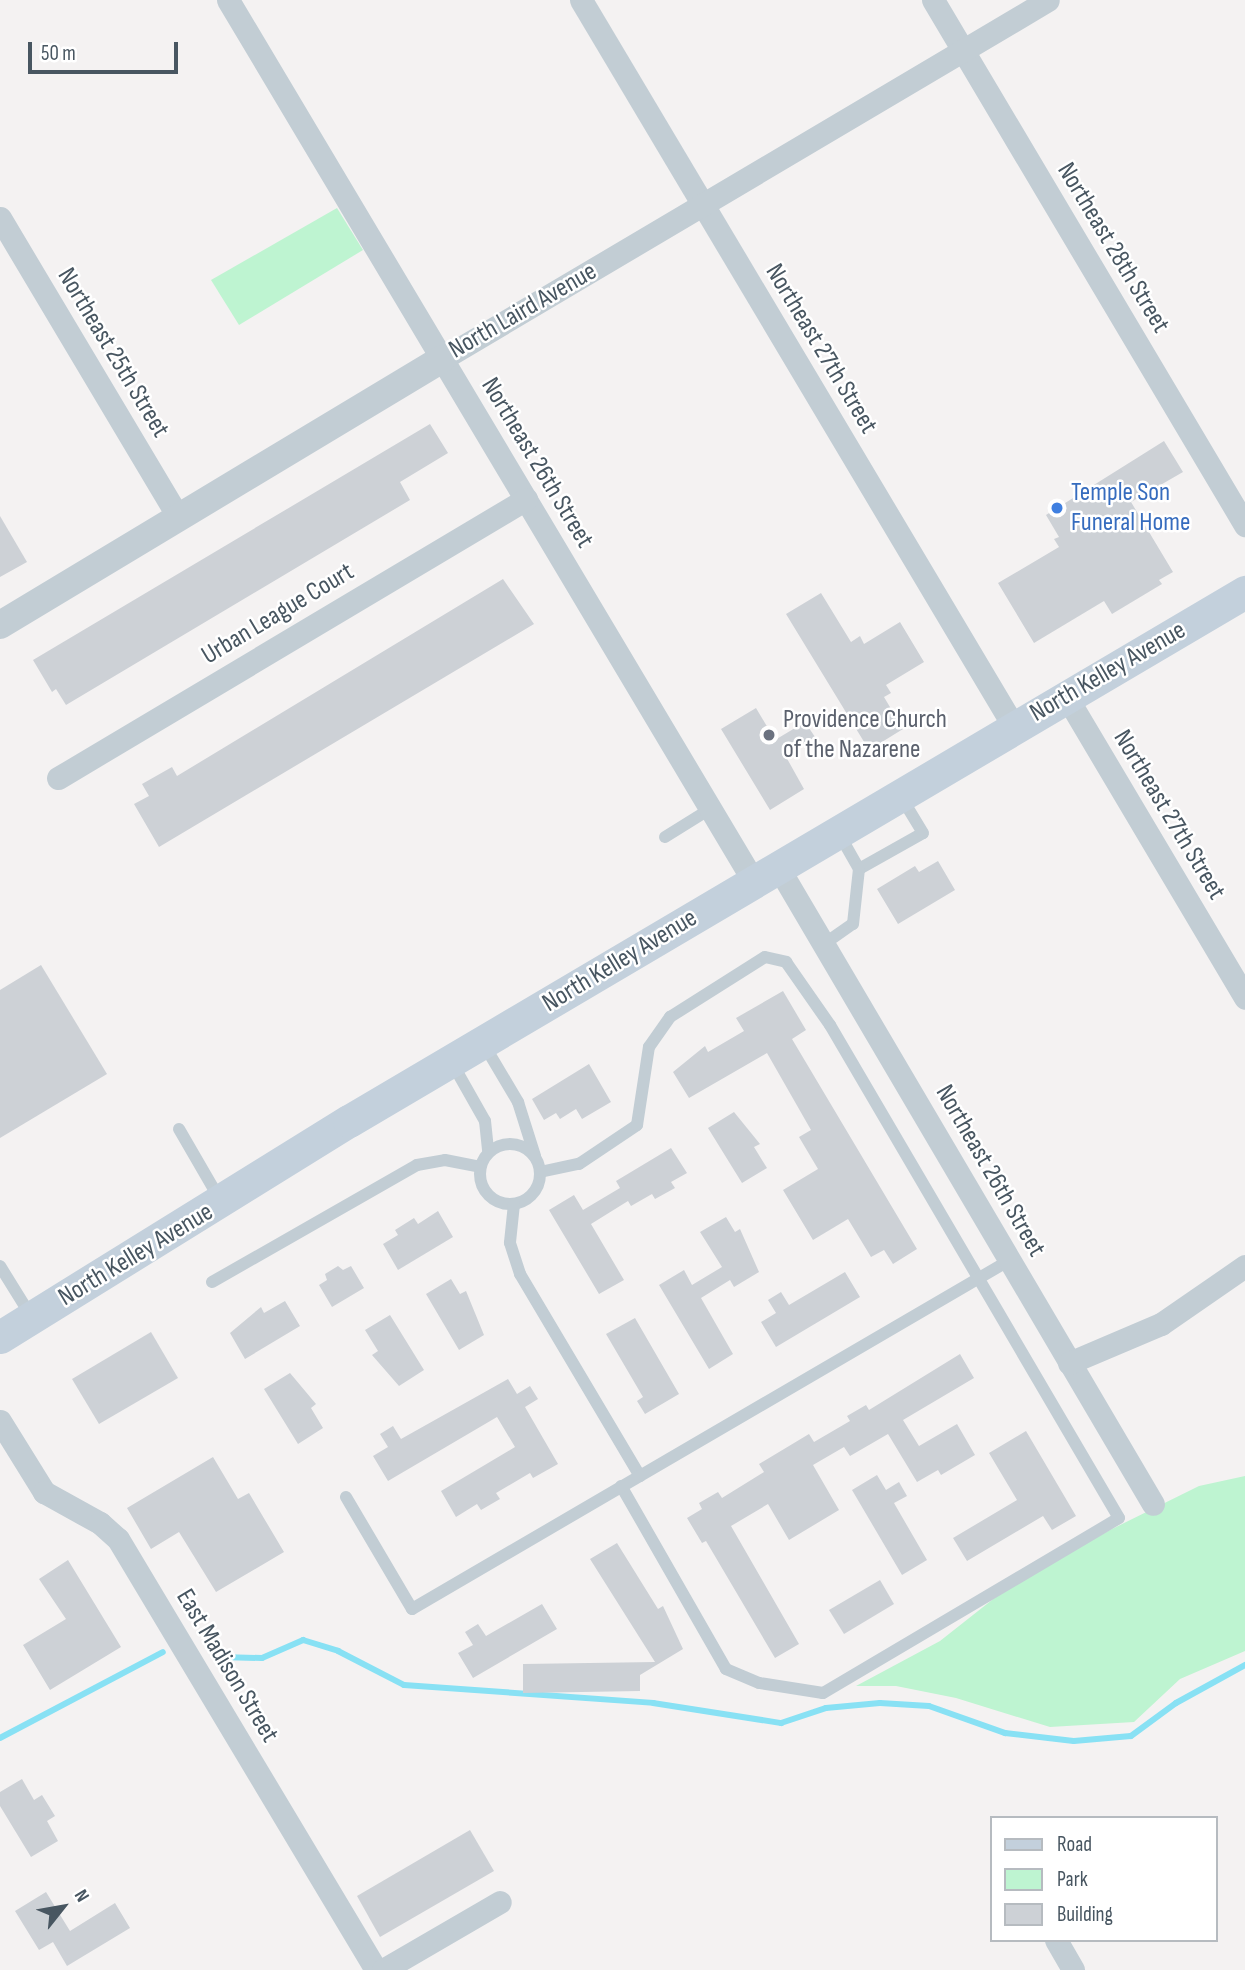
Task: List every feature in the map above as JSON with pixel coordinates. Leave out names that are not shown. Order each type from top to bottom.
[{"type":"main road","name":"North Kelley Avenue","points":[[0,1337],[450,1061],[1245,592]]},
{"type":"street","name":"Northeast 26th Street","points":[[228,0],[710,809],[824,944],[1153,1504]]},
{"type":"street","name":"Northeast 27th Street","points":[[581,0],[1014,727]]},
{"type":"street","name":"Northeast 28th Street","points":[[933,0],[1245,525]]},
{"type":"street","name":"North Laird Avenue","points":[[0,625],[1048,0]]},
{"type":"street","name":"Northeast 25th Street","points":[[0,218],[179,518]]},
{"type":"street","name":"Urban League Court","points":[[58,779],[526,499]]},
{"type":"street","name":"Northeast 27th Street","points":[[1066,696],[1245,999]]},
{"type":"street","points":[[1069,1363],[1161,1324],[1245,1266]]},
{"type":"street","name":"East Madison Street","points":[[0,1421],[44,1492],[100,1523],[118,1539],[376,1970]]},
{"type":"street","points":[[383,1970],[500,1902]]},
{"type":"street","points":[[1057,1942],[1073,1970]]},
{"type":"lane","points":[[859,869],[923,833],[900,795]]},
{"type":"lane","points":[[665,837],[710,809]]},
{"type":"lane","points":[[824,944],[853,925],[859,869],[838,832]]},
{"type":"lane","points":[[488,1151],[514,1144],[538,1166],[579,1164],[638,1125],[649,1047],[670,1017],[765,957],[786,962],[830,1025],[976,1279],[1119,1518],[823,1693],[759,1683],[726,1669],[621,1486]]},
{"type":"lane","points":[[450,1061],[485,1121],[488,1151],[480,1167],[487,1195],[514,1204],[531,1196],[538,1166],[518,1102],[482,1042]]},
{"type":"lane","points":[[178,1129],[222,1203]]},
{"type":"lane","points":[[212,1282],[417,1165],[445,1160],[480,1167]]},
{"type":"lane","points":[[514,1204],[510,1244],[520,1275],[640,1476]]},
{"type":"lane","points":[[346,1497],[412,1609],[1010,1260]]},
{"type":"lane","points":[[0,1266],[32,1317]]},
{"type":"green space","points":[[337,208],[363,250],[239,325],[211,280]]},
{"type":"green space","points":[[1245,1476],[1245,1651],[1180,1679],[1134,1722],[1050,1727],[956,1698],[896,1686],[856,1686],[940,1641],[1011,1585],[1110,1530],[1199,1486]]},
{"type":"building","points":[[430,424],[448,453],[400,482],[410,500],[66,705],[56,689],[52,692],[33,660]]},
{"type":"building","points":[[1164,441],[1183,472],[1131,502],[1173,572],[1159,580],[1162,584],[1112,614],[1104,601],[1034,643],[998,583],[1059,547],[1054,539],[1059,537],[1046,515]]},
{"type":"building","points":[[0,516],[27,562],[0,577]]},
{"type":"building","points":[[503,579],[534,624],[159,847],[134,804],[149,796],[142,784],[172,767],[177,776]]},
{"type":"building","points":[[821,593],[851,642],[860,636],[864,644],[900,622],[924,662],[886,685],[891,693],[884,697],[903,729],[869,750],[786,614]]},
{"type":"building","points":[[756,708],[775,740],[805,722],[815,737],[785,755],[804,789],[770,810],[721,729]]},
{"type":"building","points":[[938,861],[955,890],[898,924],[877,889],[915,866],[919,872]]},
{"type":"building","points":[[41,965],[107,1074],[0,1138],[0,990]]},
{"type":"building","points":[[783,991],[806,1030],[792,1039],[917,1249],[893,1264],[884,1250],[871,1257],[848,1219],[813,1240],[783,1190],[818,1169],[799,1137],[811,1130],[767,1053],[689,1098],[673,1072],[705,1046],[708,1052],[744,1031],[736,1018]]},
{"type":"building","points":[[589,1064],[611,1102],[582,1119],[576,1109],[560,1119],[556,1113],[544,1120],[532,1099]]},
{"type":"building","points":[[734,1112],[760,1144],[754,1147],[767,1168],[742,1183],[708,1128]]},
{"type":"building","points":[[671,1148],[687,1173],[671,1182],[675,1188],[655,1199],[652,1194],[631,1206],[628,1201],[591,1224],[624,1280],[599,1294],[549,1210],[574,1195],[583,1210],[620,1188],[616,1181]]},
{"type":"building","points":[[438,1211],[453,1237],[398,1270],[383,1244],[398,1235],[395,1230],[414,1218],[418,1224]]},
{"type":"building","points":[[726,1217],[735,1232],[740,1229],[759,1272],[734,1287],[730,1280],[701,1298],[733,1354],[709,1369],[659,1285],[684,1270],[692,1285],[722,1267],[700,1232]]},
{"type":"building","points":[[338,1266],[343,1270],[351,1266],[364,1288],[332,1307],[319,1285],[327,1280],[325,1274]]},
{"type":"building","points":[[845,1272],[860,1297],[776,1347],[761,1322],[776,1313],[768,1300],[781,1292],[789,1305]]},
{"type":"building","points":[[451,1279],[460,1294],[466,1291],[484,1335],[459,1350],[426,1294]]},
{"type":"building","points":[[285,1301],[300,1326],[245,1359],[230,1333],[261,1307],[264,1313]]},
{"type":"building","points":[[390,1315],[424,1370],[399,1386],[372,1355],[378,1351],[365,1330]]},
{"type":"building","points":[[635,1318],[679,1394],[645,1414],[637,1401],[643,1397],[606,1334]]},
{"type":"building","points":[[151,1332],[178,1378],[99,1424],[72,1379]]},
{"type":"building","points":[[960,1354],[974,1378],[903,1420],[919,1446],[957,1424],[975,1455],[941,1475],[938,1470],[917,1482],[888,1434],[850,1456],[844,1447],[813,1465],[839,1510],[789,1540],[768,1504],[731,1526],[799,1644],[775,1658],[706,1541],[702,1543],[687,1518],[702,1509],[699,1503],[718,1492],[722,1498],[764,1472],[759,1464],[809,1434],[814,1442],[850,1421],[847,1416],[866,1405],[869,1410]]},
{"type":"building","points":[[290,1373],[316,1404],[311,1408],[323,1428],[298,1444],[264,1389]]},
{"type":"building","points":[[508,1379],[517,1394],[530,1386],[538,1399],[525,1407],[558,1464],[533,1478],[530,1473],[496,1493],[500,1499],[481,1510],[477,1504],[456,1517],[441,1491],[515,1447],[497,1417],[388,1481],[373,1456],[388,1447],[380,1434],[393,1426],[401,1439]]},
{"type":"building","points":[[1026,1431],[1076,1516],[1052,1530],[1043,1516],[967,1561],[953,1538],[1017,1500],[989,1453]]},
{"type":"building","points":[[213,1457],[238,1499],[249,1493],[284,1552],[216,1592],[179,1532],[151,1549],[127,1508]]},
{"type":"building","points":[[877,1475],[886,1490],[899,1482],[907,1496],[894,1503],[927,1560],[902,1575],[852,1490]]},
{"type":"building","points":[[617,1543],[658,1609],[663,1606],[683,1649],[640,1675],[640,1691],[523,1693],[523,1664],[655,1662],[590,1559]]},
{"type":"building","points":[[68,1560],[121,1647],[50,1690],[23,1645],[66,1619],[39,1579]]},
{"type":"building","points":[[880,1580],[894,1604],[844,1634],[829,1610]]},
{"type":"building","points":[[542,1604],[557,1629],[473,1678],[458,1653],[473,1645],[465,1632],[478,1624],[486,1636]]},
{"type":"building","points":[[22,1779],[34,1800],[42,1795],[55,1816],[47,1821],[58,1841],[31,1857],[0,1806],[0,1792]]},
{"type":"building","points":[[470,1830],[494,1871],[380,1937],[357,1896]]},
{"type":"building","points":[[46,1892],[70,1931],[115,1903],[130,1928],[67,1966],[53,1942],[39,1950],[15,1911]]},
{"type":"waterway","points":[[220,1657],[262,1658],[303,1640],[338,1651],[404,1685],[653,1703],[781,1723],[826,1708],[880,1703],[929,1706],[1005,1733],[1074,1741],[1131,1736],[1176,1703],[1245,1665]]},
{"type":"waterway","points":[[0,1738],[163,1652]]},
{"type":"place","name":"Temple Son Funeral Home","points":[[1057,508]]},
{"type":"place","name":"Providence Church of the Nazarene","points":[[769,735]]}]
